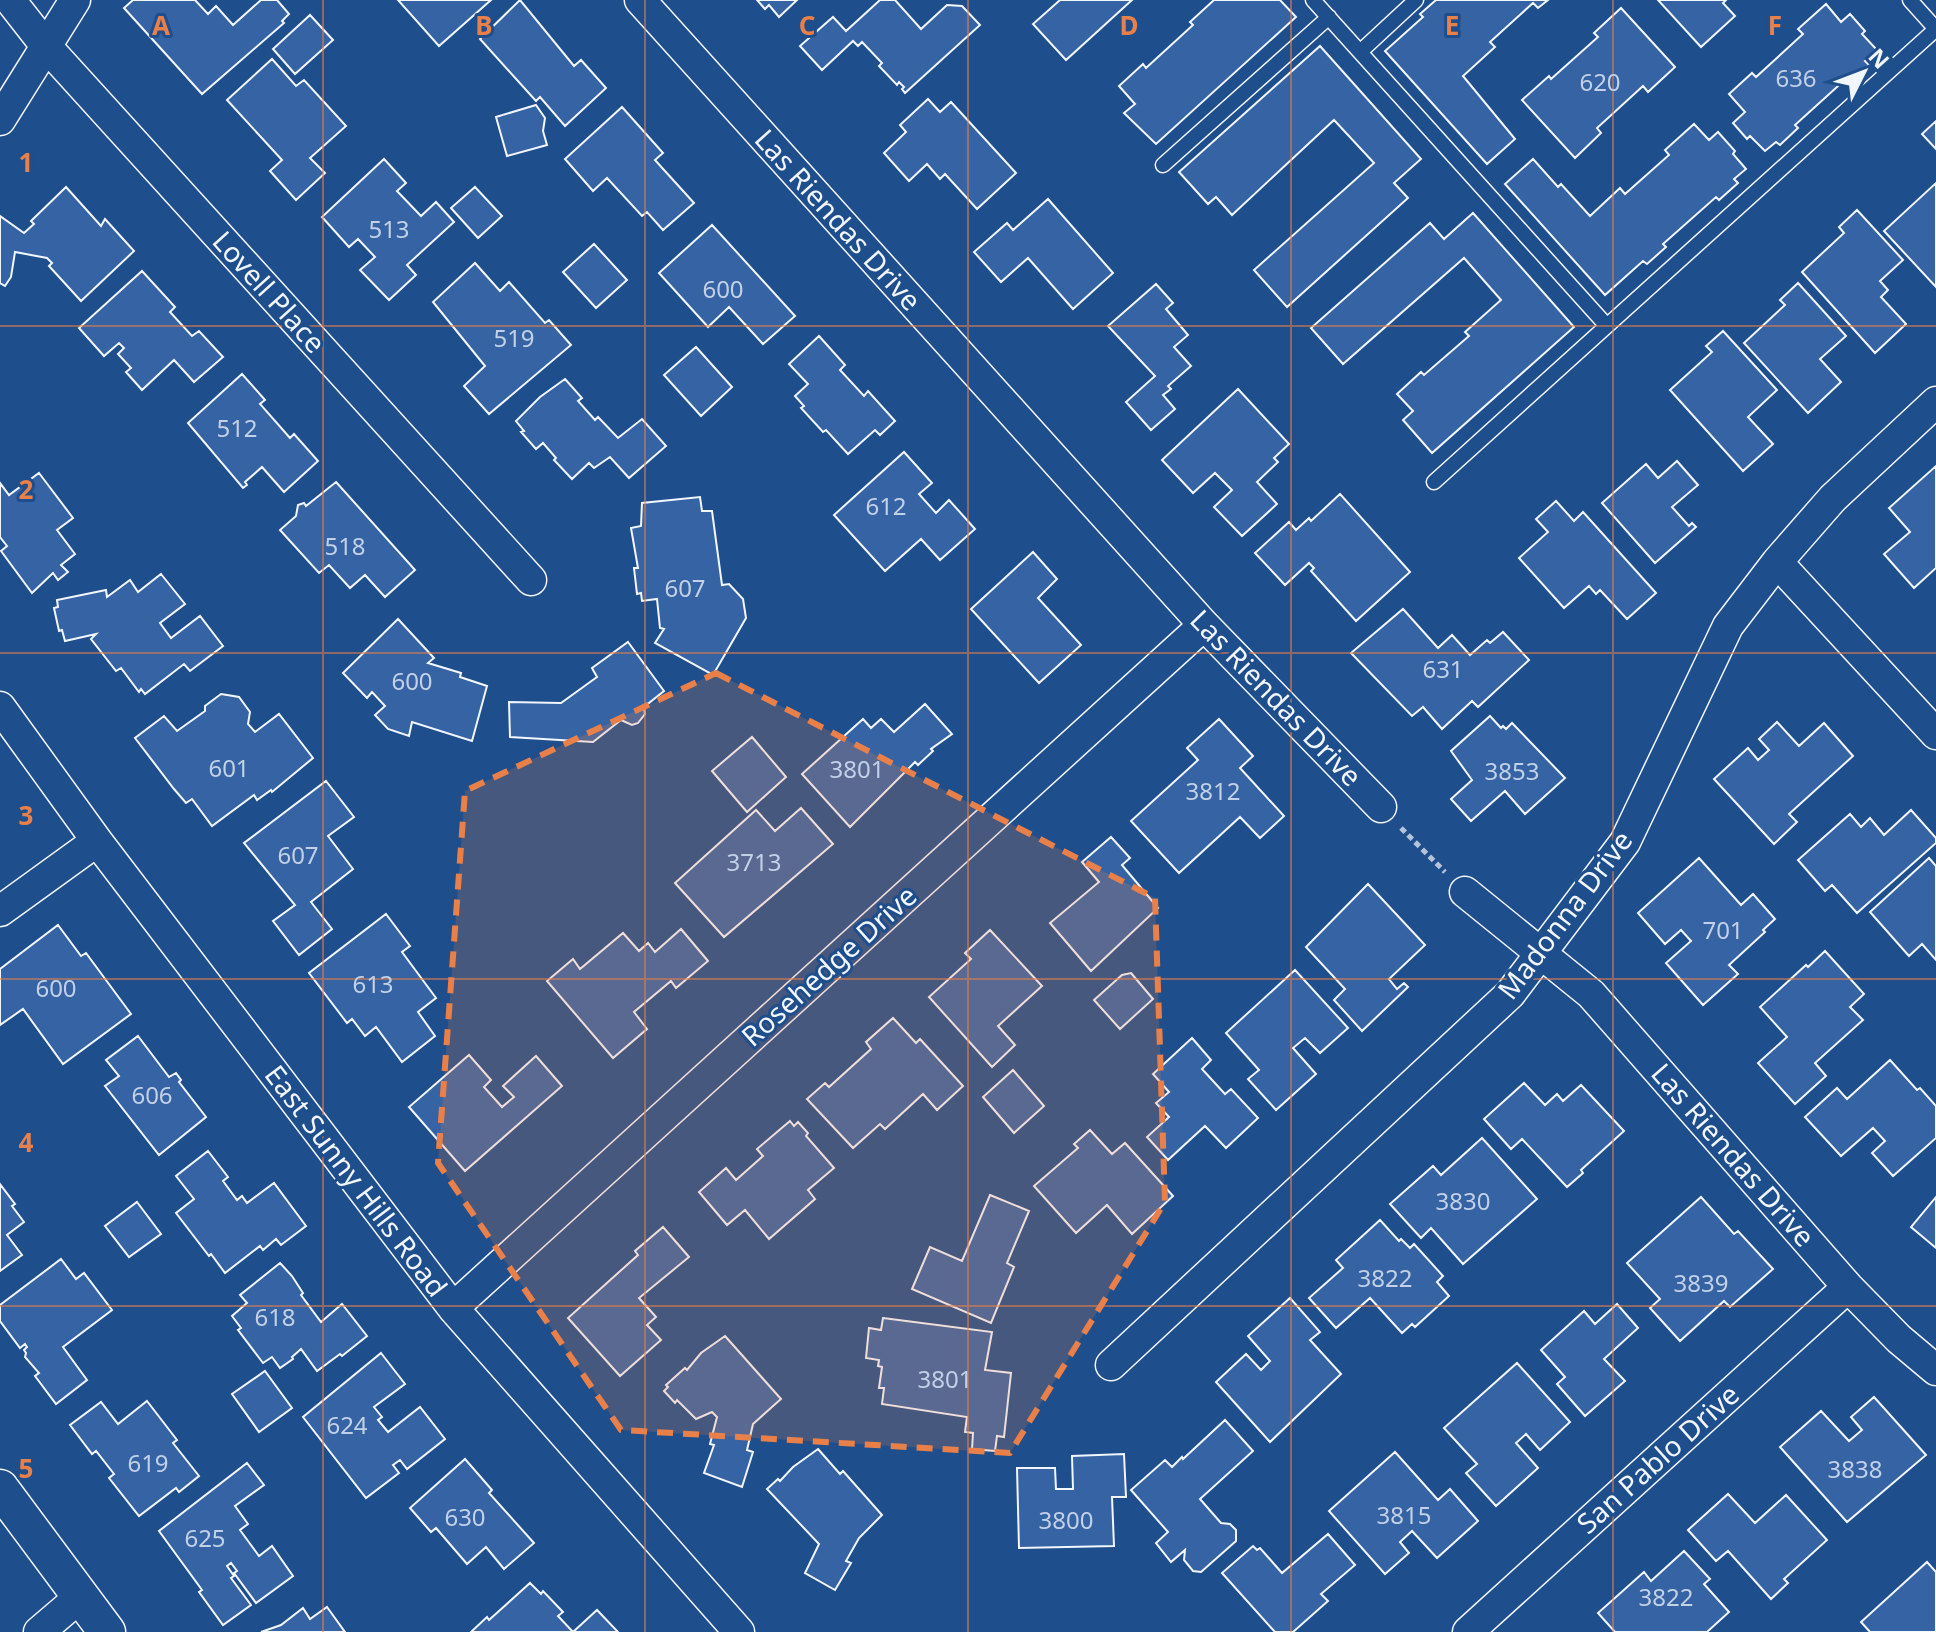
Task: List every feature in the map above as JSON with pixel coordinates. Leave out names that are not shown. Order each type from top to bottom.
[{"type":"street","name":"Lovell Place","points":[[10,0],[46,46],[531,580]]},
{"type":"street","points":[[0,120],[75,0]]},
{"type":"street","name":"Las Riendas Drive","points":[[640,0],[1204,625],[1381,807]]},
{"type":"street","name":"Madonna Drive","points":[[1111,1365],[1510,994],[1625,842],[1728,626],[1777,562],[1833,498],[1936,402]]},
{"type":"street","points":[[1777,562],[1936,734]]},
{"type":"street","name":"Rosehedge Drive","points":[[453,1308],[1204,625]]},
{"type":"street","name":"East Sunny Hills Road","points":[[0,707],[97,841],[453,1308],[739,1632]]},
{"type":"street","points":[[0,911],[97,841]]},
{"type":"street","name":"Las Riendas Drive","points":[[1465,892],[1591,994],[1848,1287],[1899,1339],[1936,1370]]},
{"type":"street","name":"San Pablo Drive","points":[[1468,1632],[1848,1287]]},
{"type":"street","points":[[0,1488],[107,1632]]},
{"type":"street","points":[[39,1632],[80,1597]]},
{"type":"lane","points":[[1313,0],[1607,326]]},
{"type":"lane","points":[[1360,52],[1416,0]]},
{"type":"lane","points":[[1434,482],[1936,29],[1910,0]]},
{"type":"lane","points":[[1163,165],[1329,17]]},
{"type":"path","name":"Las Riendas Drive","points":[[1381,807],[1465,892]]},
{"type":"highlighted area","points":[[716,673],[1155,898],[1165,1202],[1010,1453],[621,1430],[438,1163],[465,791]]},
{"type":"building","points":[[133,0],[195,0],[208,14],[216,6],[233,25],[261,0],[277,0],[289,14],[282,21],[284,23],[202,94],[124,8]]},
{"type":"building","points":[[398,0],[491,0],[439,46]]},
{"type":"building","points":[[520,0],[574,66],[581,60],[606,88],[565,126],[540,97],[536,101],[480,39]]},
{"type":"building","points":[[757,0],[797,0],[779,17],[769,5],[765,9]]},
{"type":"building","points":[[880,0],[895,0],[921,29],[947,5],[962,6],[980,25],[905,93],[904,87],[899,82],[897,85],[879,66],[882,63],[862,42],[858,46],[853,41],[822,70],[800,46],[833,17],[846,31]]},
{"type":"building","points":[[1060,0],[1132,0],[1066,60],[1033,24]]},
{"type":"building","points":[[1214,0],[1280,0],[1296,17],[1156,144],[1124,113],[1135,104],[1119,86],[1143,64],[1146,68],[1193,25],[1190,22]]},
{"type":"building","points":[[1436,0],[1548,0],[1538,8],[1533,3],[1490,42],[1495,47],[1463,76],[1515,139],[1487,164],[1385,51],[1423,17],[1420,14]]},
{"type":"building","points":[[1658,0],[1726,0],[1723,3],[1735,16],[1701,47]]},
{"type":"building","points":[[1826,4],[1841,22],[1850,14],[1865,31],[1862,34],[1877,50],[1865,61],[1869,65],[1851,81],[1848,77],[1795,125],[1798,128],[1780,145],[1776,142],[1765,151],[1750,136],[1747,139],[1733,123],[1745,112],[1729,94],[1752,73],[1756,77],[1803,34],[1798,29]]},
{"type":"building","points":[[1621,8],[1675,67],[1648,92],[1643,86],[1597,128],[1601,133],[1575,158],[1522,100],[1598,37],[1594,33]]},
{"type":"building","points":[[310,15],[333,40],[295,74],[273,49]]},
{"type":"building","points":[[1320,46],[1421,159],[1394,183],[1408,198],[1287,307],[1254,270],[1374,163],[1334,120],[1232,215],[1216,197],[1208,204],[1179,172]]},
{"type":"building","points":[[272,59],[296,86],[304,80],[346,126],[310,158],[325,173],[296,200],[270,171],[282,160],[227,100]]},
{"type":"building","points":[[928,99],[940,112],[951,102],[1016,173],[977,209],[945,174],[940,179],[927,164],[909,181],[884,153],[906,132],[900,125]]},
{"type":"building","points":[[536,105],[545,118],[543,131],[547,145],[507,156],[496,117]]},
{"type":"building","points":[[622,107],[663,153],[655,160],[694,203],[663,230],[647,212],[642,216],[607,178],[593,191],[565,159]]},
{"type":"building","points":[[1936,121],[1936,149],[1922,134]]},
{"type":"building","points":[[1694,124],[1709,140],[1718,132],[1746,169],[1734,179],[1738,183],[1719,200],[1716,197],[1663,244],[1666,247],[1647,264],[1643,261],[1605,295],[1505,184],[1533,159],[1590,216],[1620,188],[1625,194],[1669,155],[1665,150]]},
{"type":"building","points":[[384,159],[406,183],[397,191],[421,216],[436,202],[454,222],[407,265],[416,275],[389,300],[360,270],[375,257],[358,239],[349,247],[322,217]]},
{"type":"building","points":[[1936,183],[1936,287],[1884,231]]},
{"type":"building","points":[[66,187],[101,226],[105,219],[134,251],[81,301],[49,266],[52,263],[47,258],[15,252],[11,277],[5,286],[0,283],[0,216],[24,233],[34,224],[31,221]]},
{"type":"building","points":[[475,187],[502,216],[478,238],[451,208]]},
{"type":"building","points":[[1048,199],[1113,273],[1073,309],[1028,258],[1001,282],[974,252],[1007,223],[1013,230]]},
{"type":"building","points":[[1857,210],[1903,260],[1880,281],[1888,290],[1881,297],[1906,324],[1875,353],[1802,272],[1844,233],[1839,227]]},
{"type":"building","points":[[1473,213],[1574,327],[1432,453],[1403,420],[1413,411],[1397,394],[1469,336],[1465,332],[1501,300],[1464,258],[1343,364],[1311,328],[1430,223],[1444,239]]},
{"type":"building","points":[[712,225],[795,316],[763,344],[729,307],[708,327],[659,273]]},
{"type":"building","points":[[594,244],[627,280],[596,308],[563,272]]},
{"type":"building","points":[[475,263],[500,291],[509,282],[545,323],[549,320],[571,345],[489,414],[464,386],[485,366],[433,302]]},
{"type":"building","points":[[142,271],[175,307],[170,312],[192,336],[199,331],[223,357],[194,382],[174,360],[142,390],[126,372],[131,368],[118,354],[124,348],[119,343],[104,356],[79,328]]},
{"type":"building","points":[[1798,283],[1846,336],[1820,359],[1841,382],[1808,413],[1744,343],[1785,305],[1780,300]]},
{"type":"building","points":[[1156,284],[1173,303],[1166,309],[1188,335],[1174,347],[1191,366],[1168,386],[1171,389],[1163,395],[1175,409],[1151,430],[1126,402],[1155,376],[1108,326]]},
{"type":"building","points":[[1723,331],[1777,390],[1748,417],[1773,444],[1743,471],[1670,390],[1712,352],[1706,346]]},
{"type":"building","points":[[819,336],[845,365],[840,370],[864,396],[868,391],[895,421],[880,435],[875,430],[848,454],[801,408],[804,406],[795,396],[808,384],[789,364]]},
{"type":"building","points":[[696,347],[732,387],[701,416],[664,375]]},
{"type":"building","points":[[242,374],[265,400],[260,404],[290,438],[294,434],[318,461],[284,492],[262,467],[245,482],[247,485],[243,488],[188,423]]},
{"type":"building","points":[[565,379],[582,398],[578,401],[595,420],[598,417],[618,438],[642,419],[666,446],[629,478],[610,457],[594,468],[589,463],[572,479],[543,443],[536,449],[516,421],[540,397]]},
{"type":"building","points":[[1238,389],[1289,444],[1274,458],[1278,462],[1257,482],[1277,504],[1242,536],[1214,507],[1232,490],[1215,473],[1193,493],[1162,460]]},
{"type":"building","points":[[904,452],[932,483],[919,494],[936,513],[949,500],[975,529],[940,560],[921,539],[885,571],[834,515]]},
{"type":"building","points":[[1677,461],[1698,485],[1672,507],[1689,526],[1692,523],[1696,527],[1655,563],[1602,503],[1646,464],[1658,478]]},
{"type":"building","points":[[1936,466],[1936,568],[1914,588],[1884,554],[1910,532],[1889,508]]},
{"type":"building","points":[[39,473],[73,518],[57,530],[75,554],[61,565],[68,572],[58,580],[53,573],[32,593],[1,551],[7,546],[0,537],[0,483],[9,495]]},
{"type":"building","points":[[336,482],[415,570],[385,597],[365,575],[350,588],[329,565],[319,573],[280,530],[296,516],[298,505],[304,503],[306,506]]},
{"type":"building","points":[[1340,494],[1410,572],[1356,621],[1311,571],[1314,568],[1309,563],[1285,585],[1255,553],[1289,522],[1296,530],[1309,518],[1311,521]]},
{"type":"building","points":[[700,497],[702,511],[712,511],[722,585],[729,584],[743,599],[746,618],[713,675],[655,643],[664,629],[660,628],[657,599],[642,601],[641,593],[637,594],[634,568],[638,568],[631,528],[641,526],[642,503]]},
{"type":"building","points":[[1556,501],[1574,521],[1583,512],[1656,593],[1627,619],[1600,590],[1596,594],[1589,586],[1564,608],[1519,558],[1548,532],[1536,519]]},
{"type":"building","points":[[1033,552],[1057,579],[1038,598],[1081,645],[1039,683],[971,609]]},
{"type":"building","points":[[161,574],[185,604],[160,623],[171,638],[200,616],[223,646],[190,671],[184,664],[145,694],[141,689],[139,692],[121,668],[116,671],[91,639],[96,634],[65,641],[62,630],[59,631],[54,608],[58,607],[57,600],[106,590],[107,597],[130,580],[138,592]]},
{"type":"building","points":[[1403,609],[1438,648],[1452,635],[1470,655],[1487,640],[1490,643],[1503,632],[1529,660],[1478,707],[1472,701],[1442,729],[1423,707],[1412,716],[1351,653]]},
{"type":"building","points":[[398,619],[434,658],[428,663],[461,673],[460,677],[487,686],[472,741],[412,722],[409,736],[388,729],[375,715],[385,706],[372,692],[367,698],[343,673]]},
{"type":"building","points":[[628,642],[664,691],[644,707],[645,714],[638,723],[632,725],[621,720],[593,742],[510,737],[509,702],[561,703],[597,677],[592,668]]},
{"type":"building","points":[[221,694],[239,697],[250,712],[248,724],[255,732],[279,714],[313,758],[272,792],[257,800],[254,795],[212,826],[192,799],[186,803],[135,738],[164,716],[177,731],[205,711],[205,706]]},
{"type":"building","points":[[925,704],[952,734],[931,749],[933,751],[918,765],[915,762],[850,827],[802,774],[863,719],[871,728],[881,719],[894,732]]},
{"type":"building","points":[[1490,716],[1501,728],[1506,729],[1512,723],[1565,778],[1525,814],[1505,791],[1471,821],[1451,799],[1472,780],[1451,751]]},
{"type":"building","points":[[1219,719],[1253,756],[1240,768],[1284,816],[1260,838],[1240,817],[1179,873],[1131,821],[1198,760],[1187,748]]},
{"type":"building","points":[[1777,722],[1799,746],[1824,723],[1853,756],[1789,814],[1797,822],[1774,844],[1714,779],[1748,748],[1758,760],[1769,750],[1759,739]]},
{"type":"building","points":[[752,737],[786,777],[747,812],[712,771]]},
{"type":"building","points":[[326,781],[354,817],[328,836],[353,869],[311,902],[332,929],[299,955],[273,921],[295,905],[244,843]]},
{"type":"building","points":[[801,808],[833,844],[724,937],[675,883],[756,810],[775,831]]},
{"type":"building","points":[[1911,810],[1936,838],[1936,843],[1857,913],[1832,885],[1825,891],[1798,860],[1850,814],[1861,827],[1870,818],[1884,835]]},
{"type":"building","points":[[1111,837],[1130,858],[1122,865],[1158,908],[1091,971],[1050,923],[1099,882],[1082,862]]},
{"type":"building","points":[[1699,858],[1741,905],[1753,894],[1775,919],[1729,965],[1738,974],[1703,1005],[1666,963],[1691,941],[1681,930],[1665,944],[1638,913]]},
{"type":"building","points":[[1929,858],[1936,866],[1936,960],[1922,944],[1909,956],[1870,912]]},
{"type":"building","points":[[1368,884],[1425,945],[1389,979],[1397,989],[1404,983],[1408,987],[1362,1031],[1334,1000],[1345,989],[1306,947]]},
{"type":"building","points":[[386,914],[410,946],[402,952],[436,998],[418,1012],[435,1036],[402,1062],[376,1027],[365,1036],[352,1019],[347,1023],[309,973]]},
{"type":"building","points":[[58,925],[81,956],[86,953],[131,1014],[63,1064],[23,1009],[0,1025],[0,969]]},
{"type":"building","points":[[681,929],[708,961],[676,988],[671,981],[634,1012],[647,1029],[613,1058],[547,981],[573,959],[580,969],[623,933],[639,951],[648,943],[655,952]]},
{"type":"building","points":[[990,930],[1042,986],[998,1026],[1015,1045],[992,1067],[929,997],[971,959],[965,953]]},
{"type":"building","points":[[1825,951],[1864,994],[1850,1007],[1863,1020],[1815,1063],[1826,1076],[1795,1104],[1758,1063],[1787,1037],[1760,1007]]},
{"type":"building","points":[[1295,970],[1348,1028],[1320,1053],[1305,1038],[1293,1048],[1316,1074],[1276,1110],[1248,1079],[1259,1070],[1226,1033]]},
{"type":"building","points":[[1131,973],[1153,999],[1120,1029],[1094,1000],[1122,975]]},
{"type":"building","points":[[893,1018],[916,1043],[920,1039],[963,1086],[937,1110],[923,1094],[885,1129],[880,1124],[853,1148],[807,1099],[825,1083],[829,1087],[871,1049],[866,1042]]},
{"type":"building","points":[[138,1036],[169,1077],[176,1073],[181,1080],[179,1082],[206,1117],[159,1155],[105,1086],[119,1076],[106,1060]]},
{"type":"building","points":[[1192,1038],[1211,1060],[1202,1069],[1225,1094],[1231,1089],[1258,1118],[1226,1148],[1205,1126],[1168,1160],[1147,1137],[1169,1117],[1156,1103],[1169,1092],[1153,1074]]},
{"type":"building","points":[[469,1055],[491,1080],[484,1087],[502,1107],[514,1097],[503,1086],[536,1056],[562,1086],[465,1171],[409,1107]]},
{"type":"building","points":[[1890,1060],[1936,1106],[1936,1138],[1893,1176],[1872,1153],[1885,1141],[1873,1128],[1841,1156],[1805,1117],[1837,1088],[1847,1099]]},
{"type":"building","points":[[1013,1070],[1044,1106],[1014,1133],[983,1097]]},
{"type":"building","points":[[1524,1083],[1545,1105],[1557,1094],[1563,1101],[1581,1085],[1624,1131],[1567,1187],[1522,1139],[1511,1149],[1484,1119]]},
{"type":"building","points":[[790,1121],[794,1126],[798,1122],[834,1168],[808,1190],[815,1199],[769,1239],[745,1210],[727,1225],[699,1192],[726,1168],[736,1180],[763,1156],[757,1149]]},
{"type":"building","points":[[1090,1130],[1112,1154],[1125,1143],[1173,1196],[1132,1234],[1107,1205],[1076,1233],[1034,1186],[1078,1148],[1074,1144]]},
{"type":"building","points":[[1482,1138],[1537,1199],[1463,1264],[1431,1228],[1421,1238],[1390,1204],[1433,1166],[1441,1175]]},
{"type":"building","points":[[208,1151],[228,1177],[223,1181],[237,1200],[242,1196],[247,1203],[274,1183],[306,1226],[281,1245],[276,1239],[263,1250],[260,1246],[225,1273],[176,1213],[194,1199],[176,1176]]},
{"type":"building","points":[[0,1184],[24,1222],[7,1235],[22,1255],[0,1271]]},
{"type":"building","points":[[990,1195],[1029,1211],[1007,1263],[1014,1267],[991,1323],[912,1289],[930,1247],[962,1261]]},
{"type":"building","points":[[1701,1197],[1734,1234],[1738,1231],[1773,1269],[1730,1307],[1724,1301],[1680,1341],[1650,1308],[1660,1299],[1627,1263]]},
{"type":"building","points":[[1936,1197],[1936,1248],[1911,1227]]},
{"type":"building","points":[[137,1202],[161,1234],[129,1257],[105,1226]]},
{"type":"building","points":[[1380,1220],[1399,1241],[1401,1239],[1410,1248],[1414,1244],[1443,1276],[1437,1282],[1449,1296],[1415,1327],[1412,1324],[1402,1333],[1370,1298],[1336,1328],[1309,1298],[1343,1268],[1336,1260]]},
{"type":"building","points":[[663,1227],[689,1257],[639,1298],[656,1317],[647,1325],[661,1340],[620,1376],[568,1318],[638,1255],[635,1251]]},
{"type":"building","points":[[61,1259],[76,1279],[84,1273],[112,1310],[63,1347],[87,1380],[56,1404],[35,1376],[39,1373],[25,1357],[25,1344],[20,1348],[0,1321],[0,1305]]},
{"type":"building","points":[[280,1263],[292,1276],[303,1293],[301,1295],[321,1322],[342,1304],[367,1336],[317,1371],[301,1349],[280,1368],[272,1357],[263,1363],[238,1330],[241,1328],[232,1316],[247,1303],[240,1295]]},
{"type":"building","points":[[1290,1298],[1320,1332],[1310,1340],[1341,1374],[1270,1442],[1216,1382],[1246,1354],[1261,1370],[1270,1361],[1248,1336]]},
{"type":"building","points":[[1617,1304],[1638,1328],[1604,1359],[1625,1381],[1585,1416],[1557,1384],[1565,1377],[1541,1350],[1584,1311],[1595,1324]]},
{"type":"building","points":[[883,1318],[992,1332],[985,1370],[1011,1373],[1004,1437],[997,1436],[995,1451],[972,1449],[973,1433],[965,1432],[967,1417],[882,1404],[884,1388],[879,1388],[882,1367],[878,1366],[879,1360],[866,1358],[869,1328],[881,1330]]},
{"type":"building","points":[[725,1336],[781,1399],[753,1424],[747,1450],[753,1452],[742,1487],[704,1473],[714,1445],[710,1444],[717,1417],[712,1412],[696,1419],[664,1391],[668,1387],[666,1385],[685,1368],[687,1370],[701,1353]]},
{"type":"building","points":[[381,1353],[405,1384],[374,1407],[382,1417],[378,1420],[388,1432],[420,1407],[445,1439],[407,1469],[400,1460],[393,1465],[399,1473],[366,1498],[303,1417]]},
{"type":"building","points":[[1517,1363],[1570,1422],[1540,1450],[1526,1434],[1516,1443],[1538,1468],[1496,1506],[1466,1473],[1477,1464],[1444,1428]]},
{"type":"building","points":[[265,1371],[292,1408],[259,1432],[232,1394]]},
{"type":"building","points":[[1874,1397],[1926,1455],[1847,1522],[1780,1447],[1821,1411],[1849,1441],[1862,1430],[1851,1417]]},
{"type":"building","points":[[147,1401],[177,1440],[173,1443],[199,1476],[179,1492],[176,1488],[139,1516],[109,1478],[114,1474],[96,1451],[92,1454],[70,1425],[101,1402],[118,1424]]},
{"type":"building","points":[[1225,1420],[1253,1451],[1200,1499],[1221,1523],[1230,1524],[1236,1530],[1236,1541],[1201,1572],[1193,1571],[1184,1560],[1185,1550],[1171,1562],[1156,1543],[1168,1532],[1131,1490],[1165,1460],[1172,1467],[1183,1459]]},
{"type":"building","points":[[818,1449],[840,1474],[843,1471],[882,1515],[859,1538],[846,1561],[851,1563],[835,1590],[805,1573],[819,1544],[767,1489]]},
{"type":"building","points":[[1395,1452],[1438,1500],[1450,1489],[1478,1521],[1437,1558],[1412,1531],[1400,1542],[1409,1553],[1385,1574],[1329,1511]]},
{"type":"building","points":[[1124,1454],[1126,1497],[1112,1497],[1114,1546],[1019,1548],[1017,1468],[1055,1468],[1056,1489],[1073,1489],[1072,1456]]},
{"type":"building","points":[[465,1459],[492,1490],[489,1493],[534,1543],[504,1569],[486,1547],[467,1564],[436,1528],[431,1532],[410,1508]]},
{"type":"building","points":[[247,1463],[264,1485],[235,1506],[248,1524],[240,1530],[259,1556],[272,1546],[293,1576],[256,1603],[234,1573],[237,1571],[231,1563],[227,1566],[234,1576],[231,1578],[251,1605],[223,1625],[159,1531]]},
{"type":"building","points":[[1728,1494],[1755,1523],[1786,1495],[1827,1540],[1784,1579],[1788,1583],[1771,1599],[1728,1551],[1716,1561],[1688,1530]]},
{"type":"building","points":[[1328,1534],[1355,1565],[1321,1594],[1328,1601],[1293,1632],[1275,1632],[1222,1573],[1253,1546],[1257,1550],[1260,1548],[1282,1573]]},
{"type":"building","points":[[1684,1551],[1710,1579],[1704,1584],[1729,1612],[1707,1632],[1615,1632],[1598,1613],[1644,1572],[1651,1581]]},
{"type":"building","points":[[1927,1562],[1936,1572],[1936,1632],[1870,1632],[1861,1622]]},
{"type":"building","points":[[530,1583],[541,1594],[543,1591],[563,1612],[558,1616],[573,1632],[471,1632],[487,1617],[489,1620]]},
{"type":"building","points":[[327,1607],[345,1632],[261,1632],[281,1625],[303,1608],[310,1619]]},
{"type":"building","points":[[597,1610],[618,1632],[573,1632]]}]
